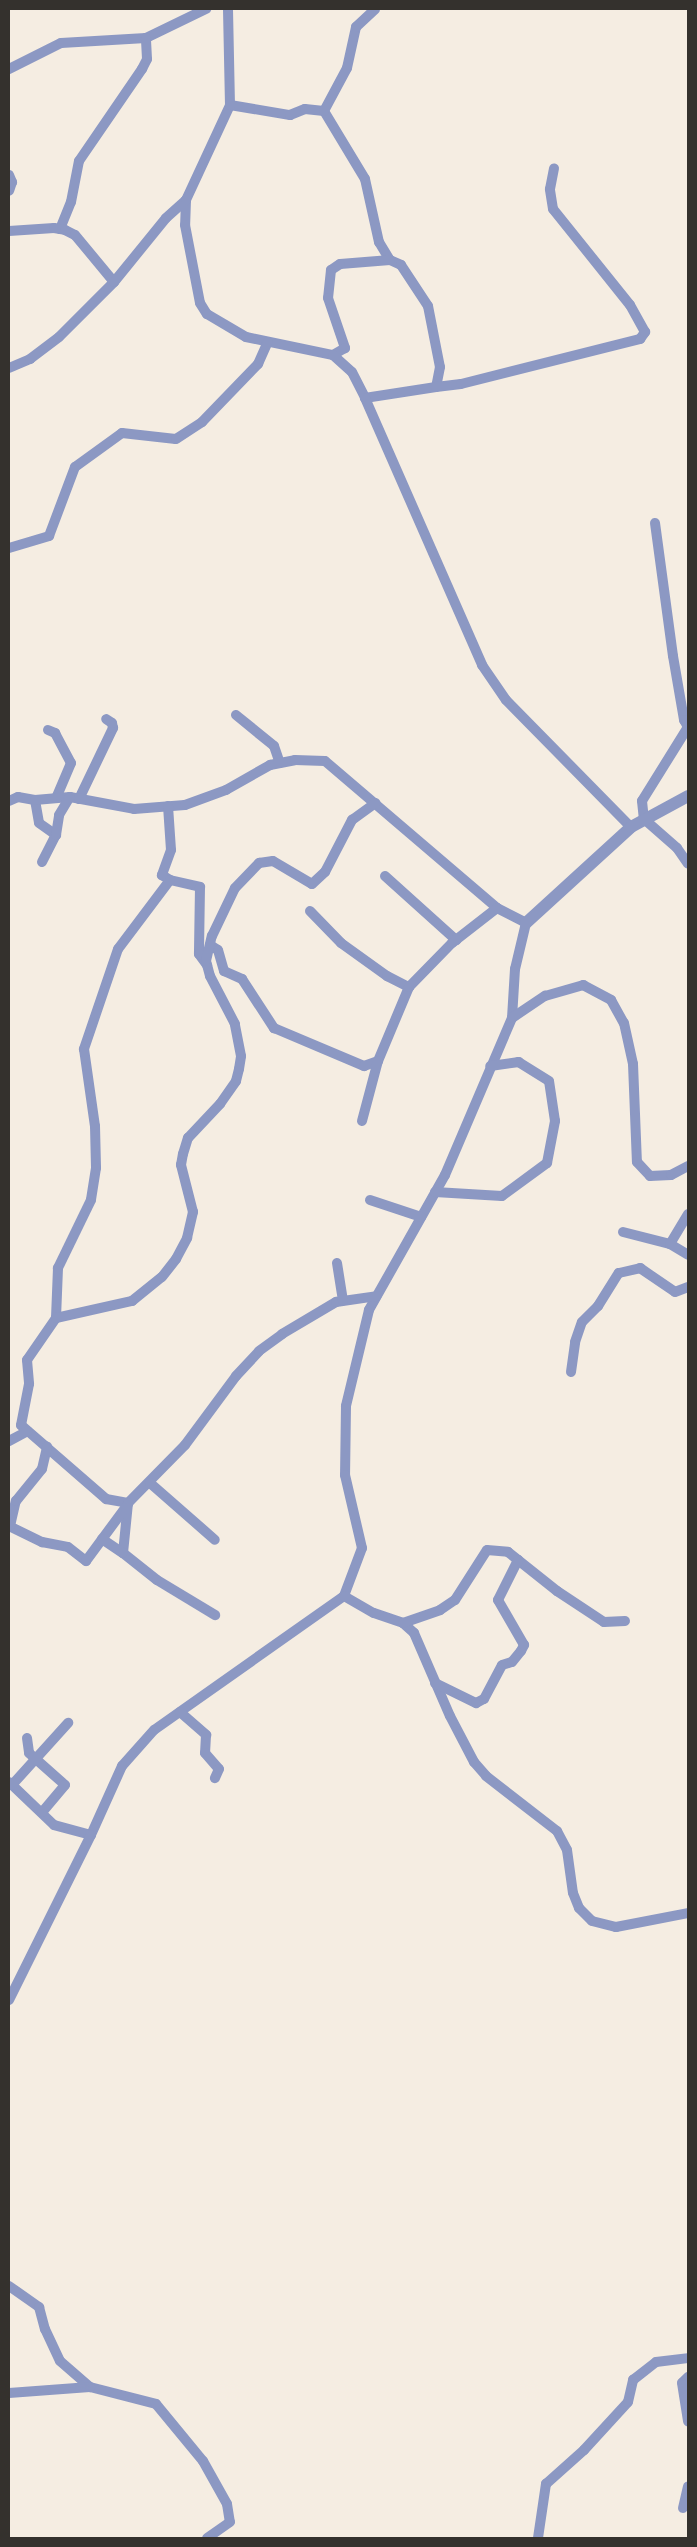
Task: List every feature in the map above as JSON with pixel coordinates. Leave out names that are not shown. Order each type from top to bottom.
[{"type":"street","points":[[9,68],[61,43],[146,38],[206,9]]},
{"type":"street","points":[[228,9],[230,105],[186,200],[185,225],[200,302],[207,314],[246,337],[333,355],[352,372],[482,665],[506,700],[631,827]]},
{"type":"street","points":[[324,111],[347,68],[356,27],[375,9]]},
{"type":"street","points":[[60,229],[71,202],[79,161],[142,69],[147,59],[146,38]]},
{"type":"street","points":[[230,105],[290,115],[305,109],[324,111]]},
{"type":"street","points":[[324,111],[366,178],[379,242],[390,260]]},
{"type":"street","points":[[365,398],[436,386],[461,384],[640,339],[645,332],[630,305],[552,209],[550,189],[554,168]]},
{"type":"street","points":[[9,175],[12,182],[9,192]]},
{"type":"street","points":[[9,368],[30,359],[59,337],[114,282],[166,218],[186,200]]},
{"type":"street","points":[[9,231],[60,229],[75,236],[114,282]]},
{"type":"street","points":[[333,355],[345,348],[328,298],[331,270],[340,264],[390,260],[401,265],[428,306],[440,367],[436,386]]},
{"type":"street","points":[[9,548],[50,536],[75,467],[122,433],[176,439],[202,422],[258,364],[268,342]]},
{"type":"street","points":[[655,522],[673,656],[684,720],[688,727],[642,800],[644,819],[678,848],[688,864]]},
{"type":"street","points":[[236,714],[274,746],[280,763]]},
{"type":"street","points":[[42,862],[56,835],[59,815],[74,798],[113,728],[112,723],[106,719]]},
{"type":"street","points":[[48,730],[55,733],[71,763],[56,798]]},
{"type":"street","points":[[9,801],[18,798],[35,800],[74,798],[134,809],[185,805],[226,790],[270,765],[325,762],[497,908],[526,923]]},
{"type":"street","points":[[9,2000],[91,1835],[122,1766],[154,1730],[344,1596],[362,1548],[345,1475],[346,1406],[369,1310],[435,1192],[512,1018],[515,969],[526,923],[631,827],[688,796]]},
{"type":"street","points":[[35,800],[39,823],[56,835]]},
{"type":"street","points":[[207,965],[210,945],[225,906],[247,873],[258,864],[273,861],[312,884],[325,872],[352,820],[374,804]]},
{"type":"street","points":[[56,1318],[132,1302],[162,1277],[176,1259],[187,1238],[193,1212],[180,1165],[188,1138],[236,1081],[241,1056],[235,1024],[210,976],[207,965],[199,954],[200,887],[170,880],[162,875],[171,850],[168,806]]},
{"type":"street","points":[[384,876],[456,940]]},
{"type":"street","points":[[128,1504],[106,1498],[21,1425],[29,1384],[27,1360],[56,1318],[58,1268],[91,1200],[96,1168],[95,1126],[84,1049],[118,949],[170,880]]},
{"type":"street","points":[[362,1122],[378,1061],[409,987],[456,940],[497,908]]},
{"type":"street","points":[[310,911],[341,943],[387,976],[409,987]]},
{"type":"street","points":[[210,945],[218,950],[224,971],[242,979],[274,1028],[364,1066],[378,1061]]},
{"type":"street","points":[[512,1018],[545,996],[583,985],[611,1000],[624,1023],[633,1064],[637,1162],[650,1176],[671,1175],[688,1166]]},
{"type":"street","points":[[435,1192],[502,1196],[547,1164],[555,1121],[550,1081],[519,1062],[490,1066]]},
{"type":"street","points":[[370,1200],[421,1217]]},
{"type":"street","points":[[670,1244],[688,1214]]},
{"type":"street","points":[[623,1232],[670,1244],[688,1255]]},
{"type":"street","points":[[337,1263],[344,1301]]},
{"type":"street","points":[[571,1372],[574,1342],[582,1322],[598,1306],[619,1273],[640,1268],[675,1292],[688,1287]]},
{"type":"street","points":[[47,1447],[42,1469],[16,1501],[9,1526],[42,1542],[68,1547],[86,1561],[128,1504],[185,1445],[236,1376],[259,1351],[282,1334],[344,1301],[377,1296]]},
{"type":"street","points":[[9,1441],[28,1431]]},
{"type":"street","points":[[150,1483],[215,1540]]},
{"type":"street","points":[[123,1554],[128,1504]]},
{"type":"street","points":[[102,1539],[157,1580],[215,1615]]},
{"type":"street","points":[[403,1623],[440,1610],[455,1600],[487,1550],[508,1552],[557,1591],[604,1622],[625,1621]]},
{"type":"street","points":[[435,1683],[476,1703],[484,1699],[502,1665],[512,1662],[521,1651],[524,1645],[498,1600],[518,1560]]},
{"type":"street","points":[[344,1596],[374,1613],[403,1623],[414,1632],[465,1747],[486,1776],[557,1831],[567,1850],[573,1893],[579,1908],[592,1920],[616,1927],[688,1913]]},
{"type":"street","points":[[180,1712],[206,1735],[205,1753],[219,1769],[215,1778]]},
{"type":"street","points":[[68,1723],[36,1759],[10,1784],[54,1825],[91,1835]]},
{"type":"street","points":[[27,1738],[29,1753],[65,1785],[42,1812]]},
{"type":"street","points":[[9,2286],[39,2307],[45,2329],[60,2361],[90,2387]]},
{"type":"street","points":[[538,2538],[546,2484],[584,2450],[628,2402],[633,2380],[656,2362],[688,2358]]},
{"type":"street","points":[[688,2377],[682,2383],[688,2422]]},
{"type":"street","points":[[9,2393],[90,2387],[156,2404],[203,2461],[227,2504],[230,2522],[207,2538]]},
{"type":"street","points":[[683,2508],[688,2487]]}]
